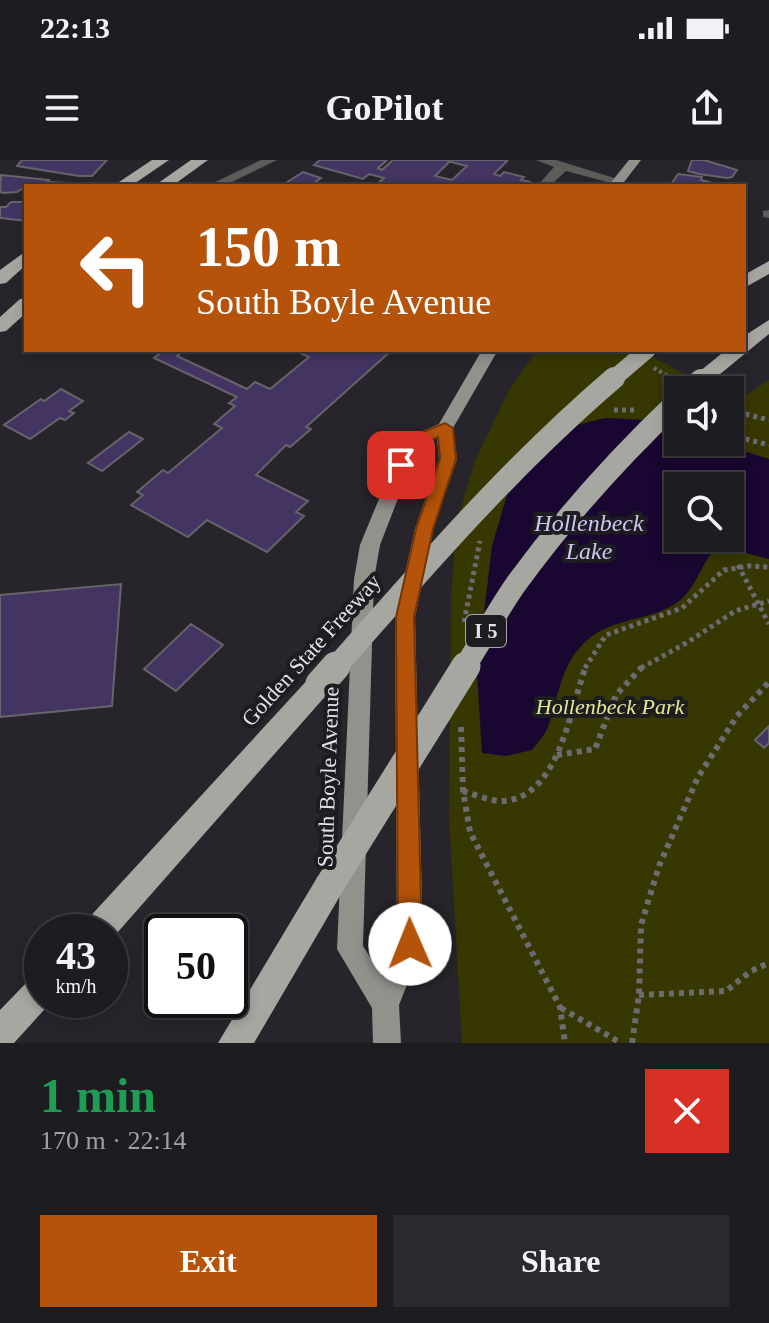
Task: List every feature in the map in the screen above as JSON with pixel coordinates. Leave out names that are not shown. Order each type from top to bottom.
[{"type":"highway","points":[[126,183],[160,160]]},
{"type":"highway","points":[[165,184],[201,160]]},
{"type":"highway","points":[[0,279],[24,258]]},
{"type":"highway","points":[[746,282],[769,266]]},
{"type":"highway","points":[[0,327],[24,305]]},
{"type":"highway","points":[[746,343],[769,325]]},
{"type":"highway","name":"Golden State Freeway","points":[[113,914],[490,493],[562,423],[645,352]]},
{"type":"highway","points":[[707,376],[736,352]]},
{"type":"highway","name":"I 5","points":[[235,1043],[515,586],[579,504],[664,414]]},
{"type":"highway","points":[[0,1034],[24,1008]]},
{"type":"main road","points":[[616,184],[635,160]]},
{"type":"main road","points":[[445,428],[489,352]]},
{"type":"main road","name":"South Boyle Avenue","points":[[385,1005],[350,949],[364,579],[370,545],[411,443],[445,428],[448,459],[424,529],[405,617],[410,944],[385,1005],[387,1043]]},
{"type":"lane","points":[[217,184],[271,160]]},
{"type":"lane","points":[[542,160],[616,184]]},
{"type":"lane","points":[[545,184],[563,166]]},
{"type":"path","points":[[744,414],[769,420]]},
{"type":"path","points":[[744,439],[769,445]]},
{"type":"path","points":[[565,1043],[560,1007],[470,832],[463,791],[503,801],[525,797],[540,785],[557,755],[588,657],[609,632],[673,614],[691,602],[718,571],[738,565],[769,567]]},
{"type":"path","points":[[738,565],[769,624]]},
{"type":"path","points":[[557,755],[595,749],[616,693],[633,673],[658,656],[688,642],[730,611],[757,601],[769,601]]},
{"type":"path","points":[[632,1043],[639,995],[641,925],[659,866],[698,777],[737,716],[769,682]]},
{"type":"path","points":[[639,995],[726,991],[751,971],[769,963],[769,955]]},
{"type":"path","points":[[560,1007],[621,1043]]},
{"type":"green space","name":"Hollenbeck Park","points":[[536,352],[645,352],[688,376],[664,376],[664,456],[744,456],[744,397],[769,380],[769,1043],[462,1043],[449,817],[451,596],[457,521],[475,461],[508,392]]},
{"type":"water","name":"Hollenbeck Lake","points":[[605,418],[647,420],[664,425],[664,456],[744,456],[744,451],[769,459],[769,559],[742,552],[744,472],[664,472],[664,552],[712,552],[688,592],[675,604],[602,630],[581,646],[564,673],[548,728],[542,738],[532,750],[506,756],[482,753],[477,673],[492,546],[512,478],[565,428]]},
{"type":"building","points":[[22,160],[107,160],[92,176],[79,176],[17,166]]},
{"type":"building","points":[[320,160],[387,160],[378,168],[382,170],[393,160],[451,160],[435,176],[452,180],[467,166],[451,162],[453,160],[505,160],[494,174],[500,176],[504,172],[524,177],[521,180],[530,182],[377,184],[384,178],[369,174],[363,179],[314,165]]},
{"type":"building","points":[[692,160],[704,160],[737,170],[727,178],[699,174],[688,171]]},
{"type":"building","points":[[303,172],[321,178],[313,184],[284,184]]},
{"type":"building","points":[[678,174],[702,177],[701,180],[716,184],[673,184]]},
{"type":"building","points":[[1,175],[66,183],[24,184],[17,192],[0,192]]},
{"type":"building","points":[[11,202],[24,202],[24,221],[0,218],[0,207],[6,207]]},
{"type":"building","points":[[162,352],[182,352],[177,356],[247,389],[255,382],[270,389],[309,357],[302,354],[304,352],[390,352],[306,427],[311,429],[290,447],[286,445],[256,475],[308,501],[296,512],[304,516],[267,552],[207,520],[188,537],[131,505],[143,495],[137,492],[163,470],[168,473],[222,428],[214,424],[235,406],[229,403],[237,397],[154,358]]},
{"type":"building","points":[[61,389],[83,401],[69,411],[74,413],[65,420],[60,418],[30,439],[4,425],[41,399],[44,401]]},
{"type":"building","points":[[129,432],[143,439],[102,471],[88,463]]},
{"type":"building","points":[[121,584],[112,706],[0,717],[0,595]]},
{"type":"building","points":[[191,624],[223,645],[176,691],[144,669]]},
{"type":"building","points":[[769,726],[769,743],[764,748],[755,740]]},
{"type":"route","points":[[401,465],[411,443],[445,428],[448,459],[424,529],[405,617],[410,944]]}]
